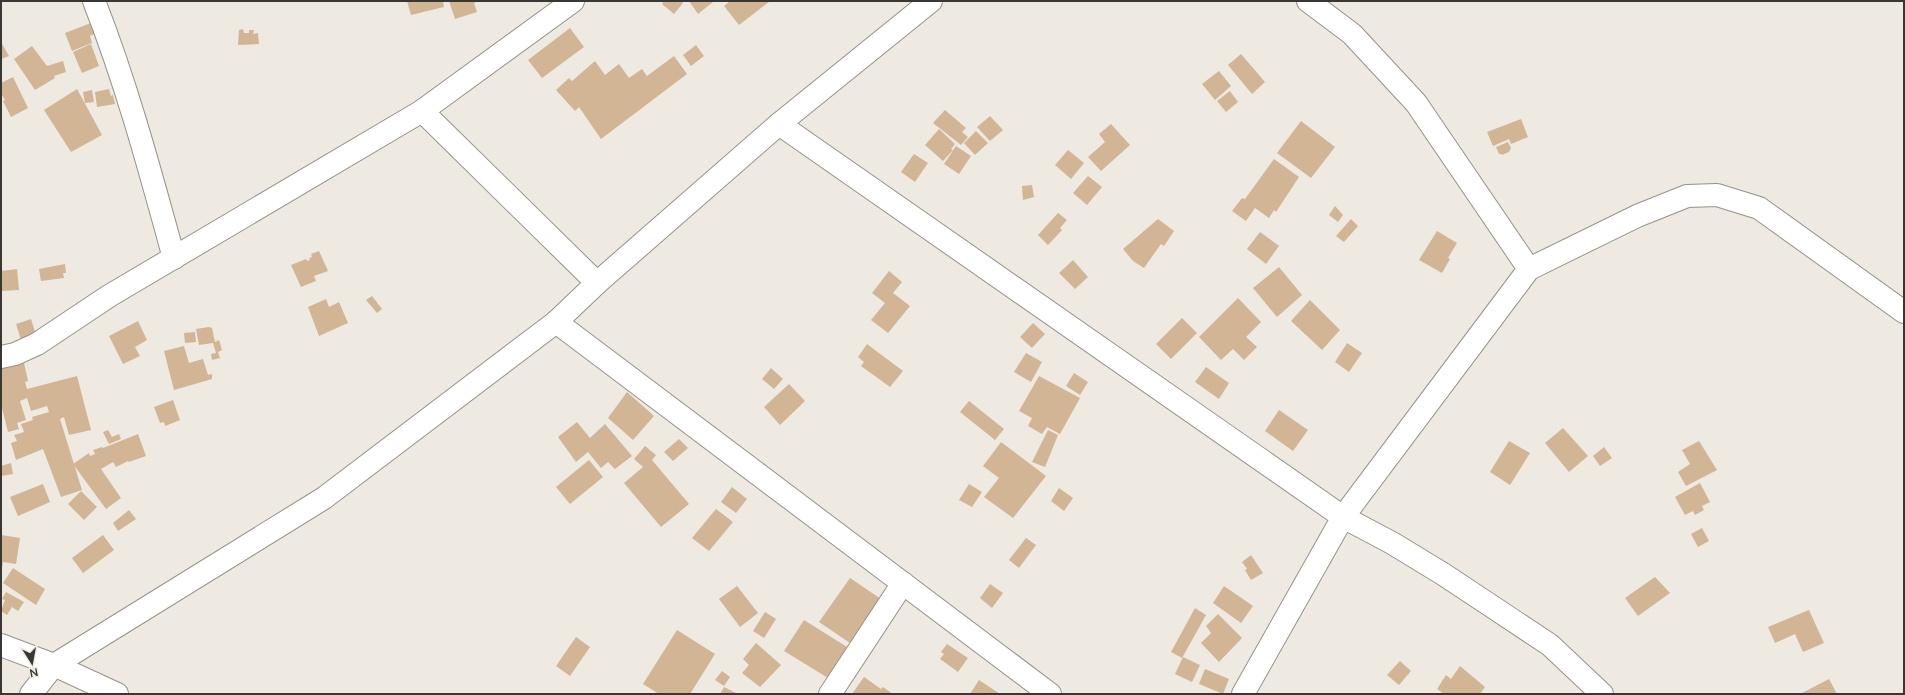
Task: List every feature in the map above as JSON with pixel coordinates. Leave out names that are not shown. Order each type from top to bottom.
[{"type":"street","points":[[94,1],[118,68],[149,166],[174,258]]},
{"type":"street","points":[[1,358],[15,354],[37,344],[109,296],[422,111],[573,1]]},
{"type":"street","points":[[31,694],[54,665],[324,498],[556,322],[597,283],[779,124],[931,1]]},
{"type":"street","points":[[1308,1],[1352,34],[1416,103],[1529,269]]},
{"type":"street","points":[[422,111],[597,283]]},
{"type":"street","points":[[779,124],[1343,517],[1392,543],[1443,574],[1550,645],[1602,694]]},
{"type":"street","points":[[1243,694],[1343,517],[1529,269],[1637,216],[1680,198],[1687,196],[1717,194],[1759,208],[1904,312]]},
{"type":"street","points":[[556,322],[1050,694]]},
{"type":"street","points":[[830,694],[903,583]]},
{"type":"street","points":[[1,645],[54,665],[117,694]]},
{"type":"building","points":[[407,1],[443,1],[444,7],[411,15]]},
{"type":"building","points":[[449,1],[479,1],[474,3],[477,12],[455,19]]},
{"type":"building","points":[[664,1],[681,1],[683,3],[674,14],[662,4]]},
{"type":"building","points":[[689,1],[712,1],[713,2],[698,14]]},
{"type":"building","points":[[730,1],[769,2],[739,25],[724,6]]},
{"type":"building","points":[[96,21],[100,31],[90,36],[92,43],[72,51],[65,33]]},
{"type":"building","points":[[570,28],[584,47],[542,78],[528,60]]},
{"type":"building","points":[[243,29],[244,33],[249,33],[249,30],[254,30],[253,34],[258,33],[259,44],[238,45],[239,30]]},
{"type":"building","points":[[1,42],[9,56],[1,59]]},
{"type":"building","points":[[91,44],[99,66],[82,73],[73,52]]},
{"type":"building","points":[[696,45],[704,56],[691,66],[683,55]]},
{"type":"building","points":[[32,46],[47,66],[63,61],[66,72],[54,76],[55,78],[35,90],[14,59]]},
{"type":"building","points":[[1241,54],[1265,82],[1252,94],[1228,65]]},
{"type":"building","points":[[674,56],[687,74],[601,139],[579,107],[575,111],[556,90],[569,78],[572,81],[595,61],[605,75],[619,64],[629,78],[642,69],[647,76]]},
{"type":"building","points":[[1219,71],[1231,86],[1215,100],[1202,84]]},
{"type":"building","points":[[13,77],[28,108],[11,117],[3,101],[5,100],[2,95],[1,96],[1,83]]},
{"type":"building","points":[[77,89],[102,135],[71,152],[44,110]]},
{"type":"building","points":[[109,89],[111,96],[113,95],[115,104],[97,107],[95,92]]},
{"type":"building","points":[[92,90],[94,102],[85,103],[83,92]]},
{"type":"building","points":[[1230,91],[1238,102],[1226,112],[1217,101]]},
{"type":"building","points":[[945,110],[966,128],[962,132],[968,137],[961,145],[933,123]]},
{"type":"building","points":[[990,116],[1003,130],[990,141],[977,127]]},
{"type":"building","points":[[1521,119],[1528,137],[1511,144],[1509,139],[1493,146],[1487,132]]},
{"type":"building","points":[[1301,121],[1335,147],[1311,178],[1277,153]]},
{"type":"building","points":[[1111,124],[1130,145],[1101,171],[1088,157],[1105,142],[1099,134]]},
{"type":"building","points":[[939,129],[955,144],[951,149],[953,150],[943,161],[925,145]]},
{"type":"building","points":[[976,131],[988,143],[975,155],[964,143]]},
{"type":"building","points":[[1508,142],[1511,148],[1509,152],[1502,155],[1499,154],[1496,147]]},
{"type":"building","points":[[956,146],[971,156],[959,174],[944,164]]},
{"type":"building","points":[[1068,150],[1084,163],[1071,179],[1055,165]]},
{"type":"building","points":[[914,154],[928,163],[915,182],[901,172]]},
{"type":"building","points":[[1274,159],[1299,177],[1276,212],[1274,210],[1269,218],[1255,208],[1246,221],[1232,211],[1242,198],[1245,199]]},
{"type":"building","points":[[1088,176],[1102,187],[1087,205],[1073,193]]},
{"type":"building","points":[[1032,185],[1034,197],[1023,200],[1022,186]]},
{"type":"building","points":[[1335,206],[1343,215],[1338,222],[1329,215]]},
{"type":"building","points":[[1058,213],[1067,220],[1060,228],[1062,230],[1048,245],[1038,235]]},
{"type":"building","points":[[1158,219],[1174,231],[1164,246],[1161,244],[1144,268],[1133,261],[1123,249]]},
{"type":"building","points":[[1351,219],[1358,226],[1344,242],[1336,236]]},
{"type":"building","points":[[1437,231],[1457,243],[1448,258],[1450,259],[1442,273],[1419,260]]},
{"type":"building","points":[[1260,232],[1279,246],[1266,264],[1247,249]]},
{"type":"building","points":[[319,251],[328,271],[314,276],[316,281],[301,287],[291,265],[306,259],[307,261],[310,260],[309,258],[312,257],[311,254]]},
{"type":"building","points":[[1073,260],[1088,277],[1075,289],[1059,273]]},
{"type":"building","points":[[65,264],[66,273],[63,273],[64,278],[41,281],[39,269]]},
{"type":"building","points":[[1279,267],[1302,295],[1277,317],[1253,288]]},
{"type":"building","points":[[17,269],[19,290],[1,291],[1,271]]},
{"type":"building","points":[[889,271],[902,282],[893,293],[910,306],[888,333],[871,320],[885,303],[872,293]]},
{"type":"building","points":[[372,296],[382,309],[377,313],[366,300]]},
{"type":"building","points":[[1238,298],[1261,322],[1246,337],[1257,347],[1244,360],[1233,349],[1221,360],[1199,337]]},
{"type":"building","points":[[326,299],[329,307],[339,302],[348,323],[319,336],[308,307]]},
{"type":"building","points":[[1310,300],[1340,330],[1322,350],[1291,321]]},
{"type":"building","points":[[1182,318],[1197,333],[1171,359],[1156,344]]},
{"type":"building","points":[[31,319],[36,335],[21,340],[16,324]]},
{"type":"building","points":[[138,321],[147,340],[135,347],[140,356],[123,364],[109,336]]},
{"type":"building","points":[[1033,323],[1045,334],[1032,348],[1020,337]]},
{"type":"building","points":[[212,328],[215,342],[219,340],[222,350],[218,352],[220,358],[212,360],[211,354],[216,353],[213,343],[199,345],[196,329]]},
{"type":"building","points":[[195,332],[196,342],[185,343],[184,333]]},
{"type":"building","points":[[1347,343],[1362,353],[1349,372],[1335,362]]},
{"type":"building","points":[[867,344],[903,371],[890,387],[861,366],[864,362],[858,357]]},
{"type":"building","points":[[184,346],[189,363],[203,359],[208,375],[212,374],[212,379],[174,390],[164,351]]},
{"type":"building","points":[[1026,353],[1042,362],[1031,382],[1014,372]]},
{"type":"building","points":[[24,363],[28,381],[25,382],[27,389],[77,376],[91,430],[69,435],[64,417],[60,419],[82,490],[61,497],[43,449],[16,460],[11,443],[17,441],[14,435],[24,432],[21,424],[33,420],[32,417],[49,412],[47,406],[31,411],[27,398],[20,401],[26,420],[17,423],[19,429],[8,432],[1,404],[1,367]]},
{"type":"building","points":[[1206,367],[1229,383],[1219,399],[1195,382]]},
{"type":"building","points":[[771,368],[783,379],[774,389],[762,379]]},
{"type":"building","points":[[1074,373],[1088,382],[1080,395],[1066,386]]},
{"type":"building","points":[[1039,376],[1080,398],[1060,434],[1047,427],[1042,434],[1028,426],[1032,418],[1019,411]]},
{"type":"building","points":[[789,384],[805,401],[780,425],[764,407]]},
{"type":"building","points":[[627,392],[654,416],[633,440],[608,418]]},
{"type":"building","points":[[173,400],[180,420],[165,426],[164,422],[160,423],[154,407]]},
{"type":"building","points":[[969,401],[1004,429],[995,440],[960,412]]},
{"type":"building","points":[[1279,410],[1308,430],[1293,451],[1265,431]]},
{"type":"building","points":[[577,422],[590,438],[605,424],[632,456],[615,469],[608,462],[601,468],[588,452],[576,462],[558,437]]},
{"type":"building","points":[[1563,428],[1588,456],[1569,472],[1545,443]]},
{"type":"building","points":[[108,430],[112,437],[119,434],[121,439],[109,444],[103,432]]},
{"type":"building","points":[[1048,430],[1058,435],[1045,467],[1032,462]]},
{"type":"building","points":[[138,434],[146,456],[129,462],[128,461],[116,467],[113,462],[101,469],[121,498],[106,509],[73,464],[89,453],[90,456],[95,454],[93,450],[103,448]]},
{"type":"building","points":[[679,439],[688,448],[673,461],[664,452]]},
{"type":"building","points":[[1509,441],[1530,453],[1510,485],[1490,472]]},
{"type":"building","points":[[1699,441],[1717,470],[1686,486],[1678,472],[1690,464],[1682,450]]},
{"type":"building","points":[[1001,442],[1046,476],[1013,518],[984,497],[999,478],[983,466]]},
{"type":"building","points":[[645,446],[656,455],[652,460],[689,504],[661,527],[624,483],[643,467],[634,459]]},
{"type":"building","points":[[1604,447],[1612,458],[1600,466],[1593,456]]},
{"type":"building","points":[[589,460],[603,477],[570,504],[556,487]]},
{"type":"building","points":[[11,463],[13,474],[1,476],[1,466]]},
{"type":"building","points":[[1700,483],[1710,502],[1702,506],[1704,510],[1695,515],[1693,511],[1685,515],[1675,497]]},
{"type":"building","points":[[43,484],[50,502],[18,516],[10,497]]},
{"type":"building","points":[[969,484],[982,492],[972,507],[959,500]]},
{"type":"building","points":[[732,487],[747,499],[736,513],[721,502]]},
{"type":"building","points":[[1059,488],[1073,498],[1064,511],[1051,501]]},
{"type":"building","points":[[81,491],[97,507],[84,520],[68,504]]},
{"type":"building","points":[[716,509],[733,522],[709,551],[692,538]]},
{"type":"building","points":[[129,510],[136,519],[118,531],[113,523]]},
{"type":"building","points":[[1702,528],[1709,541],[1698,547],[1691,534]]},
{"type":"building","points":[[1,535],[20,538],[16,564],[3,562],[2,568]]},
{"type":"building","points":[[103,535],[114,550],[83,573],[72,558]]},
{"type":"building","points":[[1026,538],[1036,545],[1019,568],[1009,560]]},
{"type":"building","points":[[1251,555],[1263,573],[1251,580],[1245,570],[1247,569],[1242,562]]},
{"type":"building","points":[[13,568],[45,589],[36,605],[3,583]]},
{"type":"building","points":[[1655,577],[1670,593],[1638,616],[1625,598]]},
{"type":"building","points":[[850,578],[881,599],[850,643],[819,622]]},
{"type":"building","points":[[990,584],[1003,593],[992,608],[980,598]]},
{"type":"building","points":[[737,586],[758,613],[740,627],[719,599]]},
{"type":"building","points":[[1224,586],[1253,606],[1241,623],[1213,603]]},
{"type":"building","points":[[6,592],[24,602],[18,611],[12,607],[7,615],[1,611],[5,600],[2,599]]},
{"type":"building","points":[[1195,608],[1206,615],[1182,658],[1171,652]]},
{"type":"building","points":[[1809,610],[1824,643],[1803,652],[1795,634],[1775,643],[1768,627]]},
{"type":"building","points":[[765,612],[776,619],[764,638],[753,631]]},
{"type":"building","points":[[1218,614],[1242,638],[1219,662],[1201,643],[1211,633],[1206,626]]},
{"type":"building","points":[[804,620],[847,647],[828,678],[784,651]]},
{"type":"building","points":[[677,630],[715,654],[690,694],[659,694],[643,684]]},
{"type":"building","points":[[576,637],[590,647],[570,676],[556,666]]},
{"type":"building","points":[[756,643],[781,665],[760,687],[742,673],[749,665],[743,659]]},
{"type":"building","points":[[947,644],[968,658],[958,672],[940,659],[944,654],[941,652]]},
{"type":"building","points":[[1183,657],[1200,665],[1192,682],[1175,674]]},
{"type":"building","points":[[1400,661],[1411,671],[1399,685],[1387,675]]},
{"type":"building","points":[[1460,666],[1485,687],[1480,694],[1444,694],[1437,689],[1446,675],[1451,679]]},
{"type":"building","points":[[1205,669],[1229,679],[1223,694],[1199,684]]},
{"type":"building","points":[[722,671],[730,677],[724,686],[715,680]]},
{"type":"building","points":[[864,677],[881,689],[883,687],[893,694],[852,694]]},
{"type":"building","points":[[1829,679],[1837,694],[1800,694],[1806,691]]},
{"type":"building","points":[[979,680],[1000,694],[970,694]]},
{"type":"building","points":[[724,687],[738,694],[720,694]]}]
